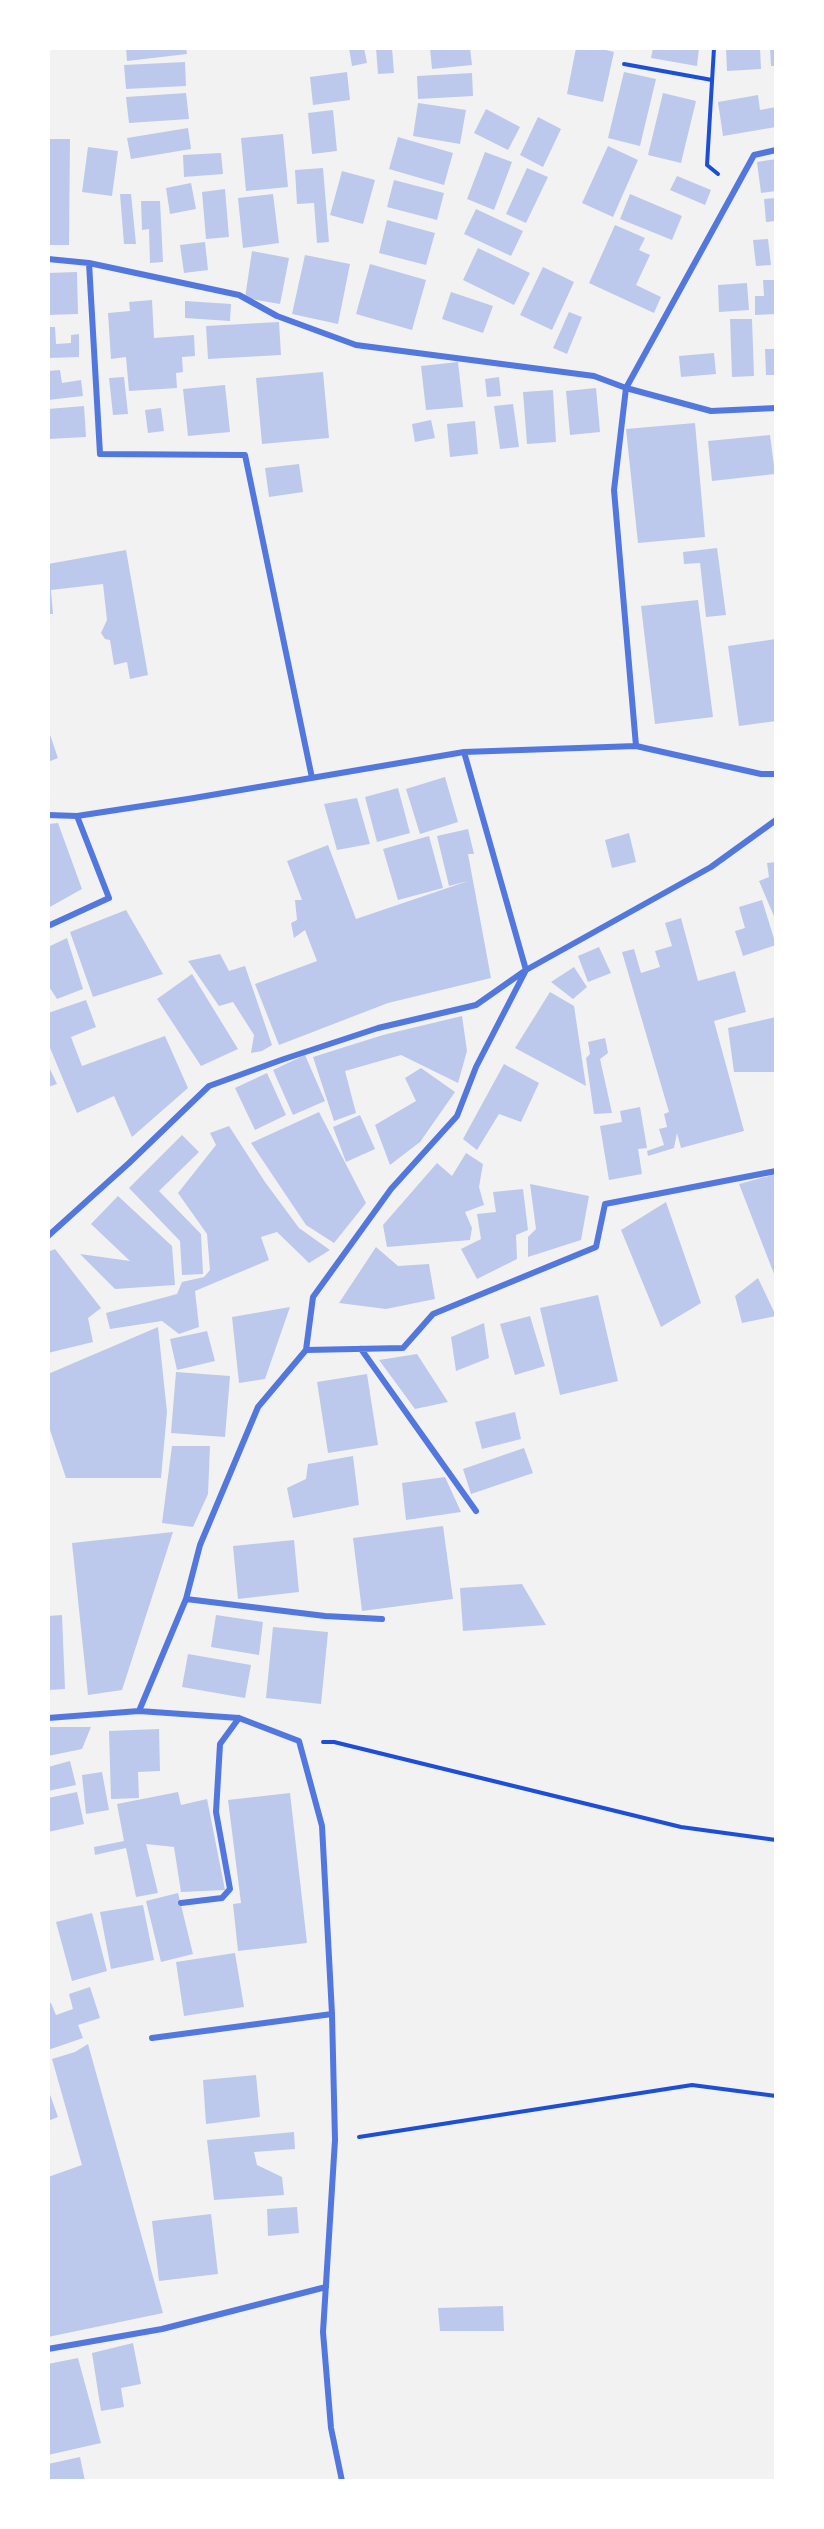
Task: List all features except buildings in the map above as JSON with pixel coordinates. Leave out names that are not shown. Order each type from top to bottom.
[{"type":"street","points":[[636,746],[614,490],[626,388],[754,155],[776,150]]},
{"type":"street","points":[[48,259],[89,263],[239,295],[277,316],[356,345],[594,376],[626,388],[711,411],[776,408]]},
{"type":"street","points":[[89,263],[100,454],[245,455],[312,778]]},
{"type":"street","points":[[48,815],[77,816],[464,752],[636,746],[761,774],[776,774]]},
{"type":"street","points":[[140,1711],[186,1599],[200,1545],[258,1407],[306,1350],[313,1297],[391,1189],[457,1116],[476,1067],[526,970],[464,752]]},
{"type":"street","points":[[48,926],[109,898],[77,816]]},
{"type":"street","points":[[48,1236],[129,1163],[209,1086],[378,1029],[476,1005],[526,970],[711,867],[776,820]]},
{"type":"street","points":[[306,1350],[403,1348],[433,1314],[596,1247],[605,1204],[776,1171]]},
{"type":"street","points":[[361,1349],[476,1511]]},
{"type":"street","points":[[186,1599],[325,1616],[382,1619]]},
{"type":"street","points":[[48,1719],[140,1711],[239,1718],[298,1741],[322,1826],[332,2014],[335,2140],[323,2332],[331,2428],[342,2481]]},
{"type":"street","points":[[181,1903],[222,1898],[230,1889],[216,1812],[220,1744],[239,1718]]},
{"type":"street","points":[[152,2038],[332,2014]]},
{"type":"street","points":[[48,2349],[162,2329],[326,2287]]},
{"type":"path","points":[[714,48],[707,165],[736,190]]},
{"type":"path","points":[[624,64],[712,80]]},
{"type":"path","points":[[298,1741],[334,1742],[681,1827],[776,1840]]},
{"type":"path","points":[[335,2140],[692,2085],[776,2096]]}]
